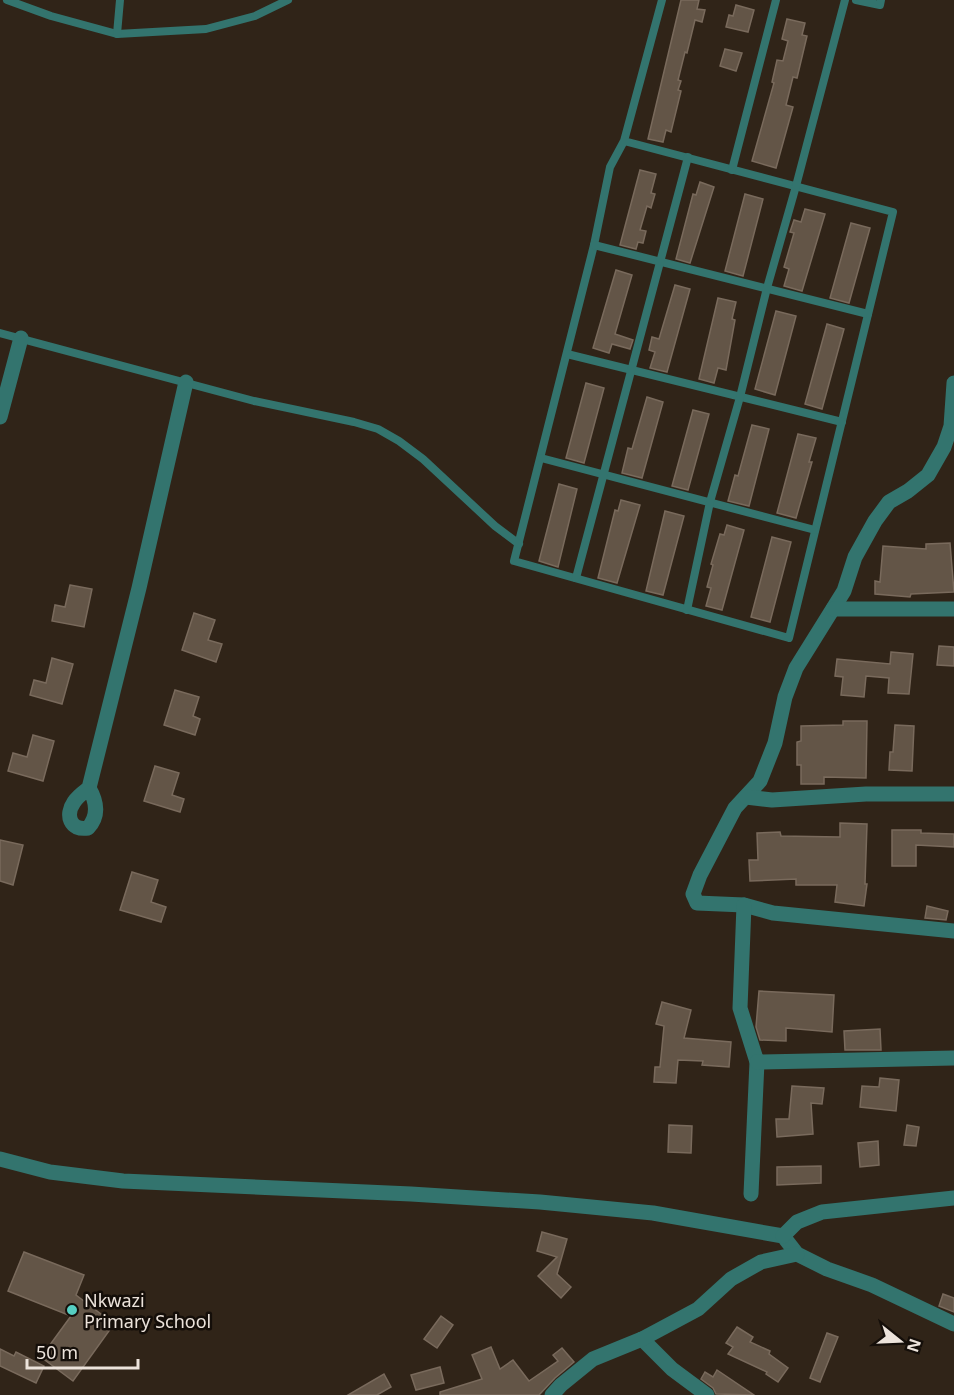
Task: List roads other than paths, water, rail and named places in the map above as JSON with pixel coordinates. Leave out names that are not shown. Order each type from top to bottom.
[{"type":"street","points":[[0,417],[21,338]]},
{"type":"street","points":[[89,788],[139,588],[186,382]]},
{"type":"street","points":[[954,383],[952,426],[944,447],[928,475],[889,502],[875,521],[855,557],[844,591],[796,668],[785,697],[775,743],[760,781],[735,808],[699,875],[693,894],[698,903],[744,905],[773,913],[954,931]]},
{"type":"street","points":[[834,609],[954,609]]},
{"type":"street","points":[[747,797],[772,800],[866,794],[954,794]]},
{"type":"street","points":[[744,905],[740,1008],[757,1062],[751,1194]]},
{"type":"street","points":[[757,1062],[954,1058]]},
{"type":"street","points":[[0,1160],[50,1172],[123,1181],[411,1194],[593,1206],[653,1213],[783,1236],[797,1254],[827,1269],[872,1285],[954,1324]]},
{"type":"street","points":[[783,1236],[797,1222],[822,1212],[954,1198]]},
{"type":"street","points":[[552,1395],[593,1359],[642,1339],[698,1309],[731,1279],[761,1262],[797,1254]]},
{"type":"street","points":[[642,1339],[672,1369],[707,1395]]},
{"type":"lane","points":[[7,0],[51,16],[117,34],[206,29],[255,16],[288,0]]},
{"type":"lane","points":[[117,34],[120,0]]},
{"type":"lane","points":[[624,141],[893,212],[789,639],[514,561],[594,244],[610,167],[624,141],[663,0]]},
{"type":"lane","points":[[732,170],[776,0]]},
{"type":"lane","points":[[687,610],[710,502],[845,0]]},
{"type":"lane","points":[[856,0],[880,5],[881,0]]},
{"type":"lane","points":[[576,579],[688,157]]},
{"type":"lane","points":[[594,244],[868,314]]},
{"type":"lane","points":[[0,333],[254,401],[378,429],[423,459],[519,544]]},
{"type":"lane","points":[[567,354],[842,422]]},
{"type":"lane","points":[[541,458],[816,530]]},
{"type":"place","name":"Nkwazi Primary School","points":[[72,1310]]}]
